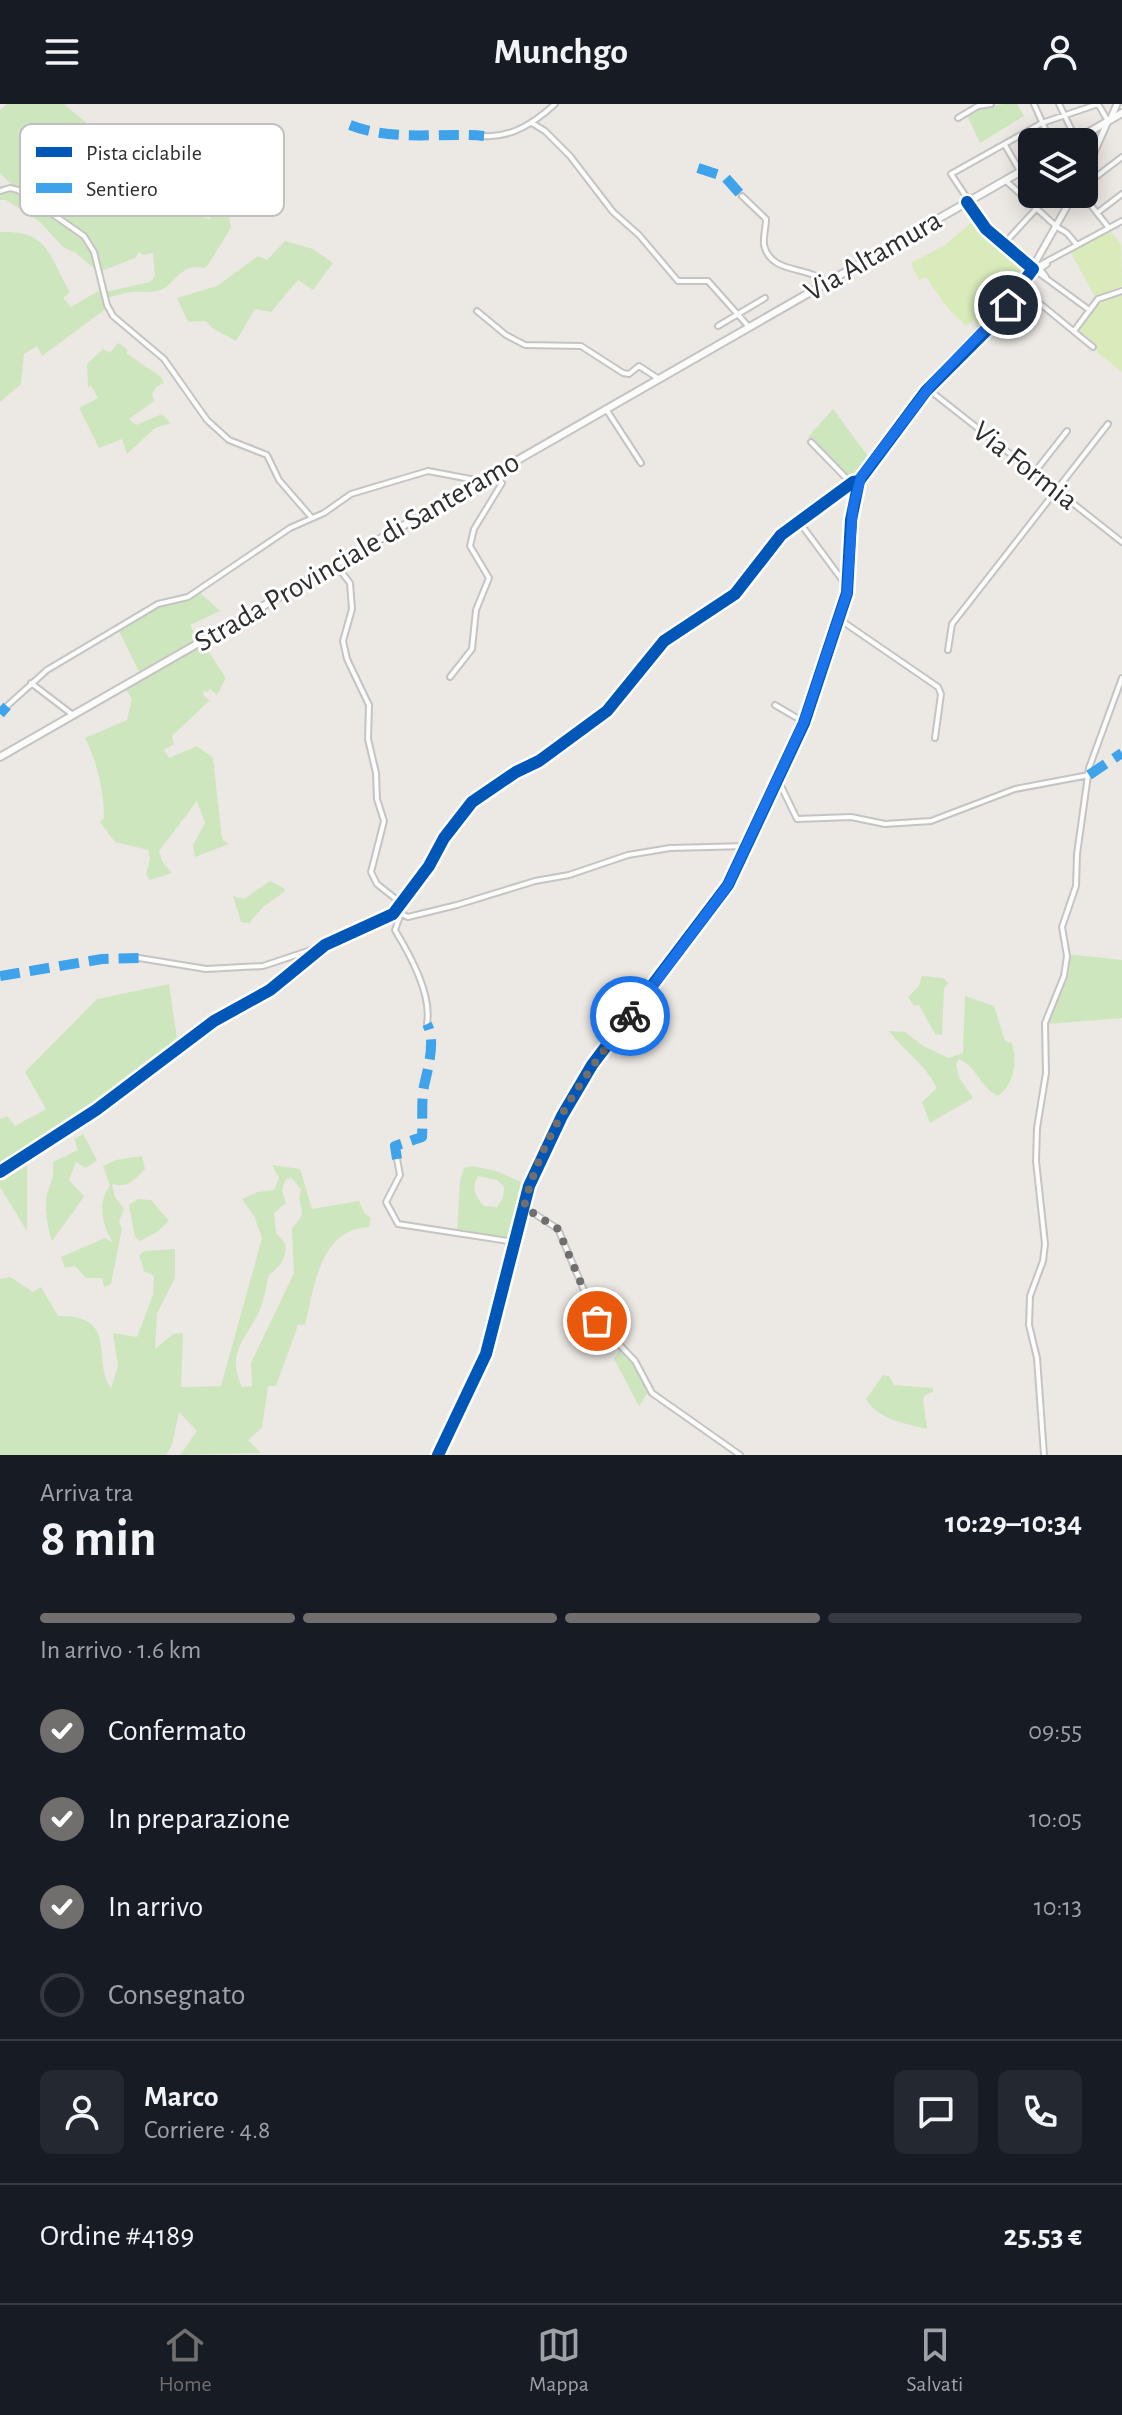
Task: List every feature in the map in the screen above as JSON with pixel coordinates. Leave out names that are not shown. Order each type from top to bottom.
[{"type":"main road","points":[[1096,128],[1122,113]]},
{"type":"main road","name":"Via Altamura","points":[[714,347],[1018,173]]},
{"type":"main road","name":"Strada Provinciale di Santeramo","points":[[0,757],[714,347]]},
{"type":"street","points":[[484,136],[504,135],[532,123],[555,104]]},
{"type":"street","points":[[958,118],[978,106],[991,104]]},
{"type":"street","points":[[1034,104],[1044,128]]},
{"type":"street","points":[[1059,104],[1070,128]]},
{"type":"street","points":[[1088,309],[1036,268],[1024,264],[980,223],[951,174],[1042,123],[1065,115],[1098,104],[1109,120]]},
{"type":"street","points":[[1098,144],[1117,104]]},
{"type":"street","points":[[532,123],[545,131],[570,156],[613,212],[639,235],[678,281],[708,281],[749,327]]},
{"type":"street","points":[[1005,145],[1018,168]]},
{"type":"street","points":[[1098,175],[1122,157]]},
{"type":"street","points":[[1005,180],[1077,245]]},
{"type":"street","points":[[0,191],[10,188],[20,191]]},
{"type":"street","points":[[1097,213],[1122,194]]},
{"type":"street","points":[[742,196],[766,219],[764,244],[771,258],[796,271],[815,272],[827,283]]},
{"type":"street","points":[[438,1455],[486,1354],[531,1180],[580,1082],[715,905],[747,846],[804,722],[848,587],[851,520],[859,481],[928,389],[988,329],[1021,288],[1036,268],[1067,208]]},
{"type":"street","points":[[1093,208],[1109,228]]},
{"type":"street","points":[[1003,245],[1036,209]]},
{"type":"street","points":[[55,216],[84,236],[94,252],[107,305],[117,321],[164,359],[196,408],[225,437],[267,455],[279,480],[312,518]]},
{"type":"street","points":[[1036,268],[1122,221]]},
{"type":"street","points":[[1021,288],[1093,347]]},
{"type":"street","points":[[1074,331],[1086,319],[1088,309],[1108,294],[1122,291]]},
{"type":"street","points":[[718,326],[765,298]]},
{"type":"street","points":[[477,311],[506,335],[525,345],[581,346],[623,373],[629,374],[639,366],[659,379]]},
{"type":"street","name":"Via Formia","points":[[928,389],[1122,542]]},
{"type":"street","points":[[606,409],[641,463]]},
{"type":"street","points":[[948,650],[952,624],[1108,424]]},
{"type":"street","points":[[1034,473],[1067,431]]},
{"type":"street","points":[[811,442],[851,483]]},
{"type":"street","points":[[7,706],[47,670],[152,607],[191,595],[293,526],[358,491],[428,471],[481,481]]},
{"type":"street","points":[[450,677],[472,649],[476,610],[489,578],[470,546],[474,529],[502,483],[492,475]]},
{"type":"street","points":[[427,1024],[424,994],[395,930],[398,914],[401,903],[472,802],[516,772],[539,761],[604,713],[664,641],[738,592],[778,538],[851,483],[859,481]]},
{"type":"street","points":[[800,523],[848,587]]},
{"type":"street","points":[[335,564],[350,583],[352,609],[343,641],[347,659],[369,705],[368,739],[376,773],[377,799],[384,821],[371,872],[377,884],[401,903]]},
{"type":"street","points":[[839,619],[938,687],[941,694],[935,738]]},
{"type":"street","points":[[1044,1455],[1037,1358],[1029,1325],[1030,1296],[1043,1261],[1045,1244],[1045,1222],[1037,1179],[1037,1128],[1046,1073],[1045,1023],[1064,976],[1067,956],[1062,927],[1076,886],[1079,833],[1089,768],[1122,678]]},
{"type":"street","points":[[31,683],[73,715]]},
{"type":"street","points":[[0,702],[12,701]]},
{"type":"street","points":[[775,705],[804,722]]},
{"type":"street","points":[[778,780],[797,819],[851,817],[885,824],[931,821],[1015,789],[1089,775]]},
{"type":"street","points":[[139,958],[206,969],[263,966],[323,947],[398,914],[408,917],[457,905],[628,855],[670,848],[747,846]]},
{"type":"street","points":[[0,1172],[96,1110],[214,1021],[270,990],[323,947]]},
{"type":"street","points":[[397,1159],[400,1175],[386,1202],[398,1224],[515,1242]]},
{"type":"street","points":[[524,1207],[558,1229],[597,1321],[635,1361],[652,1393],[740,1455]]},
{"type":"green space","points":[[7,104],[64,104],[88,124],[20,124],[20,191],[0,173],[0,110]]},
{"type":"green space","points":[[1017,104],[1024,116],[980,143],[967,115],[979,108]]},
{"type":"green space","points":[[13,189],[20,194],[20,209],[6,200],[0,200],[0,192]]},
{"type":"green space","points":[[31,216],[53,216],[84,237],[97,271],[76,253],[63,247]]},
{"type":"green space","points":[[56,216],[199,216],[210,219],[212,216],[229,216],[231,228],[204,268],[185,270],[159,291],[132,292],[107,298],[105,292],[150,282],[155,276],[153,253],[142,255],[139,252],[135,258],[99,272],[85,236]]},
{"type":"green space","points":[[973,221],[1027,271],[982,329],[974,320],[966,326],[946,306],[926,277],[919,280],[911,263],[945,245]]},
{"type":"green space","points":[[1109,230],[1121,244],[1122,286],[1095,297],[1070,251]]},
{"type":"green space","points":[[0,232],[29,235],[46,248],[70,292],[63,298],[71,307],[102,289],[107,308],[42,356],[37,346],[24,354],[21,384],[0,402]]},
{"type":"green space","points":[[285,241],[313,249],[333,263],[313,290],[298,280],[271,312],[255,309],[236,341],[212,328],[206,321],[188,322],[177,298],[217,286],[258,256],[267,260]]},
{"type":"green space","points":[[1110,296],[1122,296],[1122,372],[1097,352],[1096,344],[1079,330],[1093,308]]},
{"type":"green space","points":[[118,343],[128,350],[126,353],[161,377],[164,383],[156,387],[152,394],[154,401],[129,419],[136,425],[162,414],[171,423],[155,428],[127,454],[122,439],[99,448],[79,408],[98,398],[91,386],[88,387],[87,364],[103,349],[110,353]]},
{"type":"green space","points":[[833,409],[870,459],[852,479],[808,437]]},
{"type":"green space","points":[[197,590],[220,611],[190,625],[199,640],[140,674],[118,629],[161,604],[183,600]]},
{"type":"green space","points":[[203,643],[226,678],[217,695],[210,689],[203,691],[212,702],[209,701],[172,736],[174,744],[164,750],[169,758],[197,746],[213,758],[222,839],[229,844],[195,857],[193,845],[205,823],[197,801],[159,851],[162,861],[172,873],[150,880],[146,874],[150,859],[148,850],[115,842],[100,822],[104,818],[101,787],[85,738],[127,720],[132,699],[125,688]]},
{"type":"green space","points":[[270,881],[285,889],[284,892],[264,906],[249,923],[241,922],[233,896],[244,899]]},
{"type":"green space","points":[[1067,954],[1122,960],[1122,1018],[1047,1024],[1066,975]]},
{"type":"green space","points":[[922,976],[943,978],[948,983],[944,989],[942,1035],[935,1034],[919,1005],[914,1006],[908,997],[919,986]]},
{"type":"green space","points":[[169,984],[178,1046],[92,1112],[27,1152],[27,1231],[0,1187],[0,1119],[7,1116],[15,1126],[46,1109],[25,1072],[97,999]]},
{"type":"green space","points":[[965,996],[994,1006],[1005,1041],[1012,1043],[1013,1072],[1008,1085],[998,1096],[959,1059],[956,1064],[959,1077],[973,1098],[930,1123],[922,1102],[937,1088],[927,1072],[889,1031],[905,1032],[923,1046],[949,1058],[963,1053]]},
{"type":"green space","points":[[83,1134],[97,1160],[86,1168],[76,1162],[69,1180],[84,1196],[52,1241],[46,1204],[53,1162],[78,1150],[74,1139]]},
{"type":"green space","points":[[142,1156],[145,1169],[137,1177],[127,1184],[112,1184],[115,1197],[124,1209],[119,1221],[122,1229],[111,1284],[104,1287],[102,1278],[86,1278],[75,1266],[65,1268],[61,1257],[105,1238],[113,1242],[102,1214],[103,1199],[110,1186],[103,1166],[116,1160]]},
{"type":"green space","points":[[272,1165],[300,1169],[312,1209],[359,1201],[365,1214],[371,1218],[369,1227],[353,1230],[340,1238],[322,1262],[305,1325],[298,1325],[276,1386],[268,1386],[262,1428],[248,1440],[261,1453],[180,1455],[197,1431],[179,1412],[172,1445],[166,1455],[0,1455],[0,1279],[10,1277],[33,1292],[41,1287],[58,1316],[90,1323],[97,1331],[111,1388],[118,1366],[113,1333],[137,1337],[153,1295],[154,1276],[144,1271],[139,1255],[145,1251],[175,1249],[175,1278],[157,1313],[155,1349],[173,1334],[183,1333],[181,1387],[221,1386],[262,1238],[254,1216],[242,1199],[258,1192],[274,1190],[279,1178]],"holes":[[[292,1178],[301,1190],[302,1212],[292,1228],[294,1273],[251,1363],[252,1386],[242,1387],[236,1365],[239,1347],[259,1312],[269,1275],[280,1265],[285,1253],[285,1243],[276,1233],[274,1213],[286,1203],[282,1190],[286,1179]]]},
{"type":"green space","points":[[473,1166],[496,1171],[526,1184],[514,1238],[457,1232],[460,1181],[464,1168]],"holes":[[[478,1176],[497,1180],[504,1187],[503,1198],[497,1207],[484,1206],[475,1192]]]},
{"type":"green space","points":[[138,1199],[151,1200],[169,1221],[140,1241],[135,1237],[129,1205]]},
{"type":"green space","points":[[623,1345],[651,1388],[639,1406],[614,1359]]},
{"type":"green space","points":[[883,1375],[889,1376],[894,1385],[933,1388],[933,1392],[923,1399],[927,1429],[893,1420],[871,1406],[866,1399]]},
{"type":"marked path","points":[[350,125],[400,135],[484,136]]},
{"type":"marked path","points":[[698,168],[725,177],[742,196]]},
{"type":"marked path","points":[[0,714],[7,706]]},
{"type":"marked path","points":[[1089,775],[1122,753]]},
{"type":"marked path","points":[[0,976],[102,959],[139,958]]},
{"type":"marked path","points":[[397,1159],[395,1146],[422,1137],[423,1092],[431,1046],[427,1024]]},
{"type":"cycle path","points":[[438,1455],[486,1354],[529,1186],[562,1116],[592,1065],[728,885],[804,723],[847,593],[851,520],[859,481],[926,391],[988,329],[1033,269],[986,229],[967,202]]},
{"type":"cycle path","points":[[0,1172],[96,1110],[214,1021],[270,990],[325,945],[393,914],[472,802],[516,772],[539,761],[607,711],[664,641],[735,594],[781,535],[853,482],[859,481]]},
{"type":"way so far","points":[[597,1321],[585,1297],[579,1272],[558,1229],[524,1207],[531,1180],[572,1096],[630,1016]]},
{"type":"route","points":[[630,1016],[715,905],[734,875],[804,722],[826,664],[847,593],[851,520],[861,477],[931,385],[1008,305]]}]
